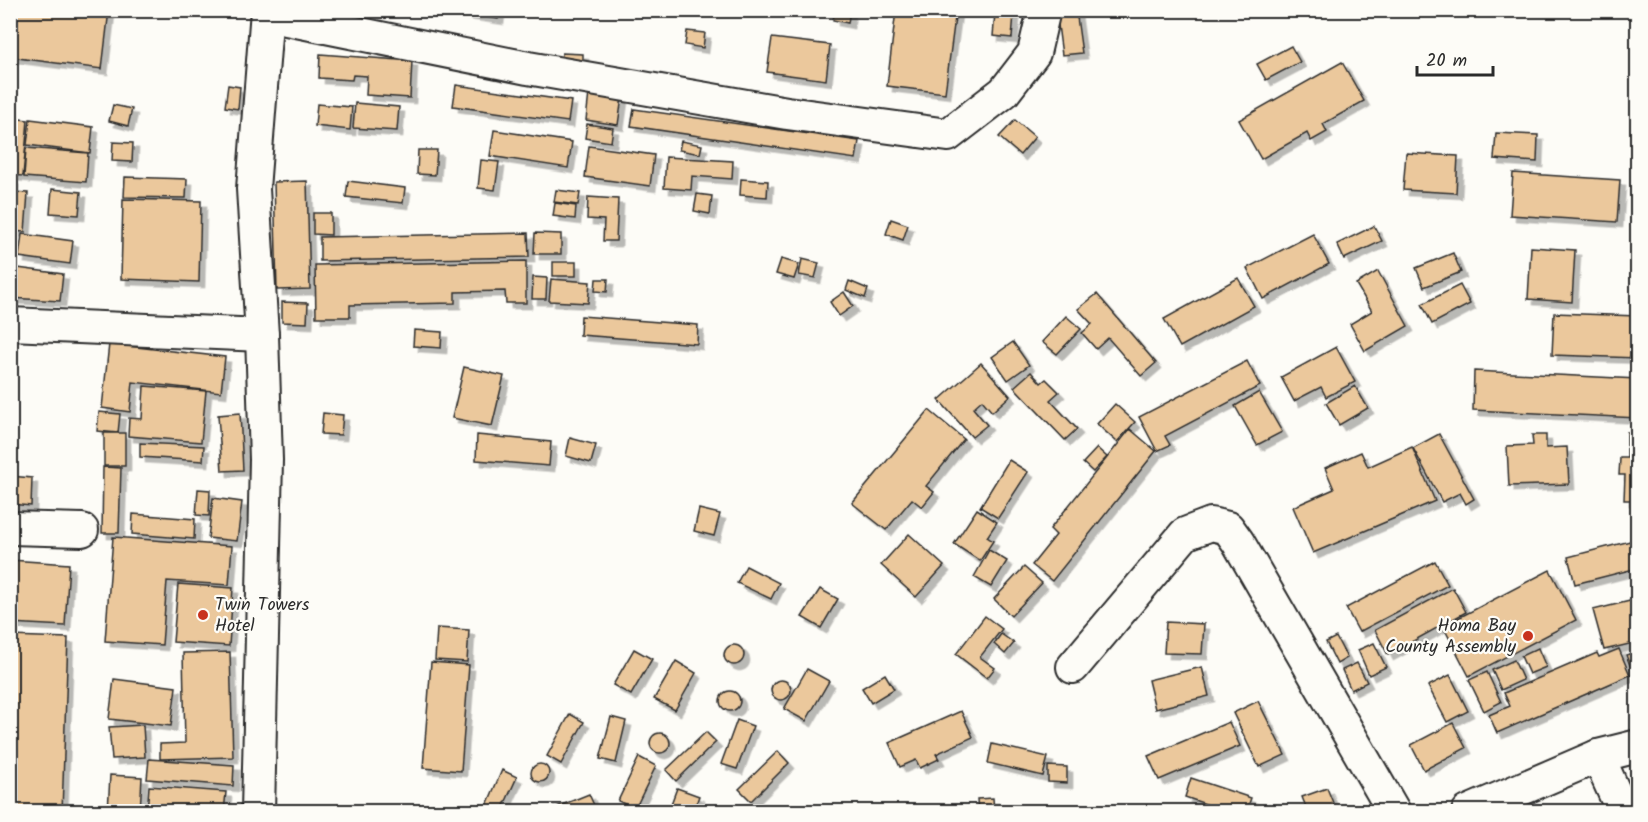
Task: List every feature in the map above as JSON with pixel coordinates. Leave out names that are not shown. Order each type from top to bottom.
[{"type":"street","points":[[258,812],[267,460],[253,189],[267,13],[563,74],[787,113],[948,135],[1004,92],[1034,53],[1044,10]]},
{"type":"street","points":[[10,324],[262,335]]},
{"type":"street","points":[[1073,668],[1185,534],[1211,524],[1228,528],[1394,812]]},
{"type":"street","points":[[10,528],[82,530]]},
{"type":"street","points":[[1468,812],[1598,756],[1638,746]]},
{"type":"street","points":[[1598,756],[1623,812]]},
{"type":"building","points":[[10,10],[109,10],[102,69],[10,57]]},
{"type":"building","points":[[439,10],[499,10],[498,19]]},
{"type":"building","points":[[835,10],[850,10],[848,23],[833,20]]},
{"type":"building","points":[[896,10],[956,10],[945,93],[887,86]]},
{"type":"building","points":[[1056,10],[1076,10],[1082,53],[1062,55]]},
{"type":"building","points":[[995,13],[1014,14],[1012,38],[993,36]]},
{"type":"building","points":[[687,31],[705,33],[703,48],[685,45]]},
{"type":"building","points":[[772,38],[830,45],[826,80],[767,72]]},
{"type":"building","points":[[1291,46],[1300,62],[1266,80],[1257,64]]},
{"type":"building","points":[[562,53],[583,54],[583,65],[561,64]]},
{"type":"building","points":[[320,54],[412,61],[410,98],[366,95],[367,76],[353,75],[352,80],[319,78]]},
{"type":"building","points":[[1342,62],[1364,101],[1323,124],[1327,132],[1311,141],[1307,133],[1261,159],[1239,120]]},
{"type":"building","points":[[228,85],[240,87],[238,109],[225,107]]},
{"type":"building","points":[[456,85],[571,101],[568,122],[453,106]]},
{"type":"building","points":[[589,93],[622,97],[618,125],[586,120]]},
{"type":"building","points":[[355,103],[399,107],[397,131],[353,128]]},
{"type":"building","points":[[317,104],[352,107],[350,130],[315,126]]},
{"type":"building","points":[[113,105],[132,109],[128,126],[109,121]]},
{"type":"building","points":[[634,109],[859,141],[856,159],[631,126]]},
{"type":"building","points":[[10,118],[28,120],[23,176],[10,175]]},
{"type":"building","points":[[30,119],[93,127],[90,153],[27,145]]},
{"type":"building","points":[[1015,120],[1035,137],[1020,155],[999,137]]},
{"type":"building","points":[[587,124],[613,128],[611,142],[585,138]]},
{"type":"building","points":[[494,130],[572,142],[568,168],[490,156]]},
{"type":"building","points":[[1496,133],[1538,135],[1537,162],[1494,159]]},
{"type":"building","points":[[681,141],[702,145],[700,154],[679,150]]},
{"type":"building","points":[[113,142],[133,143],[132,162],[112,161]]},
{"type":"building","points":[[589,146],[654,155],[650,186],[585,177]]},
{"type":"building","points":[[26,148],[88,153],[86,182],[24,177]]},
{"type":"building","points":[[418,150],[437,150],[435,175],[417,174]]},
{"type":"building","points":[[1406,153],[1458,156],[1456,193],[1403,190]]},
{"type":"building","points":[[666,157],[733,161],[732,179],[692,176],[691,190],[664,188]]},
{"type":"building","points":[[481,160],[499,162],[495,190],[478,188]]},
{"type":"building","points":[[1513,173],[1620,180],[1617,222],[1510,215]]},
{"type":"building","points":[[125,177],[187,179],[186,198],[124,197]]},
{"type":"building","points":[[741,179],[768,181],[767,197],[740,195]]},
{"type":"building","points":[[10,180],[13,180],[12,192],[28,193],[25,232],[10,231]]},
{"type":"building","points":[[307,181],[310,289],[277,290],[274,182]]},
{"type":"building","points":[[348,181],[405,188],[403,203],[346,197]]},
{"type":"building","points":[[52,189],[81,192],[79,215],[50,213]]},
{"type":"building","points":[[556,190],[580,193],[578,205],[554,202]]},
{"type":"building","points":[[697,194],[712,196],[710,214],[694,211]]},
{"type":"building","points":[[588,197],[618,199],[616,241],[603,241],[604,220],[587,219]]},
{"type":"building","points":[[123,199],[201,201],[199,282],[121,279]]},
{"type":"building","points":[[555,203],[576,206],[575,219],[553,216]]},
{"type":"building","points":[[313,213],[331,213],[331,235],[313,234]]},
{"type":"building","points":[[891,219],[908,225],[903,240],[886,234]]},
{"type":"building","points":[[1374,226],[1382,241],[1344,259],[1337,244]]},
{"type":"building","points":[[528,233],[529,257],[320,261],[320,237]]},
{"type":"building","points":[[535,233],[561,234],[561,254],[534,254]]},
{"type":"building","points":[[22,234],[73,241],[70,264],[19,257]]},
{"type":"building","points":[[1313,234],[1329,264],[1263,299],[1247,268]]},
{"type":"building","points":[[1531,247],[1575,250],[1572,302],[1528,299]]},
{"type":"building","points":[[1453,253],[1461,272],[1424,287],[1416,268]]},
{"type":"building","points":[[781,259],[799,264],[794,279],[776,274]]},
{"type":"building","points":[[802,259],[819,263],[815,278],[799,275]]},
{"type":"building","points":[[526,261],[526,303],[506,303],[505,291],[455,292],[455,303],[350,305],[350,317],[316,317],[315,265]]},
{"type":"building","points":[[553,262],[576,262],[576,276],[553,276]]},
{"type":"building","points":[[10,267],[63,274],[60,301],[10,298]]},
{"type":"building","points":[[1378,271],[1408,326],[1365,351],[1350,324],[1372,311],[1356,284]]},
{"type":"building","points":[[533,277],[547,278],[546,299],[532,299]]},
{"type":"building","points":[[1238,278],[1254,306],[1180,347],[1164,319]]},
{"type":"building","points":[[551,279],[590,282],[588,303],[549,301]]},
{"type":"building","points":[[596,279],[608,279],[607,292],[595,291]]},
{"type":"building","points":[[849,281],[868,289],[865,298],[846,290]]},
{"type":"building","points":[[1460,285],[1470,304],[1432,324],[1422,304]]},
{"type":"building","points":[[844,292],[853,306],[839,316],[830,302]]},
{"type":"building","points":[[1097,294],[1156,363],[1141,376],[1108,338],[1096,349],[1082,333],[1092,324],[1078,309]]},
{"type":"building","points":[[282,302],[308,303],[307,323],[282,322]]},
{"type":"building","points":[[1554,313],[1638,316],[1638,358],[1552,355]]},
{"type":"building","points":[[581,316],[698,325],[697,344],[580,335]]},
{"type":"building","points":[[1066,316],[1081,329],[1057,354],[1042,342]]},
{"type":"building","points":[[414,330],[442,332],[441,348],[413,346]]},
{"type":"building","points":[[1013,342],[1029,365],[1008,380],[992,357]]},
{"type":"building","points":[[109,344],[225,357],[221,392],[133,382],[130,412],[102,408]]},
{"type":"building","points":[[1336,347],[1355,382],[1326,397],[1321,387],[1294,401],[1281,377]]},
{"type":"building","points":[[1247,361],[1260,386],[1165,436],[1170,445],[1157,451],[1139,417]]},
{"type":"building","points":[[981,363],[1010,396],[992,412],[982,400],[973,408],[987,425],[972,437],[939,400]]},
{"type":"building","points":[[464,367],[504,376],[492,426],[452,418]]},
{"type":"building","points":[[1474,371],[1638,379],[1638,418],[1473,410]]},
{"type":"building","points":[[1031,372],[1041,383],[1046,379],[1059,392],[1050,400],[1077,429],[1065,440],[1014,387]]},
{"type":"building","points":[[144,386],[206,391],[201,442],[128,436],[129,418],[142,419]]},
{"type":"building","points":[[1355,386],[1368,408],[1339,425],[1326,403]]},
{"type":"building","points":[[1259,392],[1282,432],[1257,445],[1235,406]]},
{"type":"building","points":[[1115,404],[1135,422],[1117,442],[1097,424]]},
{"type":"building","points":[[929,410],[964,439],[926,486],[934,492],[922,507],[912,499],[886,530],[852,503]]},
{"type":"building","points":[[99,412],[120,414],[118,433],[97,431]]},
{"type":"building","points":[[240,413],[243,470],[222,471],[218,415]]},
{"type":"building","points":[[323,413],[343,415],[341,435],[321,434]]},
{"type":"building","points":[[1130,429],[1156,451],[1052,581],[1032,565],[1056,535],[1050,529]]},
{"type":"building","points":[[1627,432],[1638,432],[1638,500],[1624,500],[1625,475],[1619,475],[1620,458],[1627,458]]},
{"type":"building","points":[[104,433],[125,433],[125,466],[104,466]]},
{"type":"building","points":[[1439,434],[1474,499],[1466,504],[1460,493],[1442,502],[1413,448]]},
{"type":"building","points":[[477,435],[551,442],[549,466],[476,460]]},
{"type":"building","points":[[1532,435],[1546,435],[1546,448],[1567,447],[1569,484],[1509,486],[1507,446],[1533,445]]},
{"type":"building","points":[[570,438],[596,445],[591,463],[566,456]]},
{"type":"building","points":[[140,443],[204,446],[203,461],[140,457]]},
{"type":"building","points":[[1412,447],[1435,501],[1313,553],[1293,507],[1334,489],[1325,468],[1361,452],[1368,467]]},
{"type":"building","points":[[1097,448],[1107,457],[1093,472],[1083,463]]},
{"type":"building","points":[[1009,460],[1028,472],[998,518],[980,507]]},
{"type":"building","points":[[103,467],[121,468],[119,533],[102,533]]},
{"type":"building","points":[[10,476],[32,478],[31,506],[10,504]]},
{"type":"building","points":[[198,489],[210,490],[209,516],[196,515]]},
{"type":"building","points":[[213,498],[242,502],[237,541],[208,538]]},
{"type":"building","points":[[699,509],[720,514],[714,536],[694,531]]},
{"type":"building","points":[[977,509],[997,522],[987,537],[993,541],[980,561],[954,544]]},
{"type":"building","points":[[133,514],[195,519],[194,539],[132,534]]},
{"type":"building","points":[[909,534],[944,566],[916,597],[881,565]]},
{"type":"building","points":[[113,537],[232,546],[229,585],[167,581],[162,645],[105,641]]},
{"type":"building","points":[[1638,539],[1638,568],[1575,584],[1568,557]]},
{"type":"building","points":[[989,550],[1007,561],[991,587],[974,577]]},
{"type":"building","points":[[10,560],[69,564],[65,626],[10,623]]},
{"type":"building","points":[[1435,561],[1448,585],[1359,632],[1346,608]]},
{"type":"building","points":[[746,566],[779,583],[771,599],[737,583]]},
{"type":"building","points":[[1024,567],[1042,583],[1011,616],[994,599]]},
{"type":"building","points":[[1550,570],[1576,620],[1469,676],[1443,626]]},
{"type":"building","name":"Twin Towers Hotel","points":[[178,584],[233,588],[229,646],[173,642]]},
{"type":"building","points":[[1453,588],[1466,612],[1388,655],[1375,630]]},
{"type":"building","points":[[820,589],[838,599],[821,628],[802,617]]},
{"type":"building","points":[[1638,599],[1638,642],[1604,650],[1593,610]]},
{"type":"building","points":[[985,616],[1002,629],[980,657],[995,668],[987,678],[956,654]]},
{"type":"building","points":[[1166,622],[1204,624],[1202,654],[1164,653]]},
{"type":"building","points":[[437,628],[469,630],[467,662],[435,660]]},
{"type":"building","points":[[1001,634],[1014,643],[1005,654],[994,644]]},
{"type":"building","points":[[10,636],[68,638],[62,812],[10,812]]},
{"type":"building","points":[[1336,637],[1347,658],[1337,664],[1326,642]]},
{"type":"building","points":[[1374,643],[1386,667],[1369,675],[1358,650]]},
{"type":"building","points":[[734,645],[741,648],[744,655],[741,662],[734,665],[727,662],[724,655],[727,648]]},
{"type":"building","points":[[1538,648],[1546,667],[1529,674],[1521,656]]},
{"type":"building","points":[[634,649],[652,659],[631,695],[613,685]]},
{"type":"building","points":[[1619,649],[1630,675],[1497,733],[1489,715],[1510,706],[1504,693],[1597,653],[1599,657]]},
{"type":"building","points":[[1638,651],[1638,672],[1633,673],[1626,655]]},
{"type":"building","points":[[230,652],[233,757],[160,759],[160,744],[185,743],[183,653]]},
{"type":"building","points":[[1514,660],[1523,680],[1501,690],[1492,670]]},
{"type":"building","points":[[676,661],[696,673],[675,710],[654,699]]},
{"type":"building","points":[[431,662],[469,665],[461,771],[423,768]]},
{"type":"building","points":[[1357,663],[1367,682],[1351,690],[1342,670]]},
{"type":"building","points":[[1202,667],[1209,696],[1155,709],[1148,680]]},
{"type":"building","points":[[807,669],[829,681],[806,721],[784,709]]},
{"type":"building","points":[[1487,672],[1501,702],[1484,711],[1469,680]]},
{"type":"building","points":[[885,674],[894,689],[871,703],[862,688]]},
{"type":"building","points":[[1450,675],[1468,711],[1447,722],[1428,686]]},
{"type":"building","points":[[114,679],[176,687],[171,726],[109,719]]},
{"type":"building","points":[[781,680],[788,683],[791,690],[788,697],[781,700],[774,697],[771,690],[774,683]]},
{"type":"building","points":[[730,691],[737,694],[740,701],[737,708],[730,711],[723,708],[720,701],[723,694]]},
{"type":"building","points":[[1258,701],[1285,755],[1259,767],[1233,713]]},
{"type":"building","points":[[961,711],[973,737],[936,754],[939,759],[920,768],[916,760],[900,767],[889,743]]},
{"type":"building","points":[[570,714],[584,722],[561,764],[547,756]]},
{"type":"building","points":[[611,717],[626,721],[616,763],[600,759]]},
{"type":"building","points":[[737,720],[753,726],[737,769],[721,764]]},
{"type":"building","points":[[1229,722],[1240,746],[1159,780],[1148,756]]},
{"type":"building","points":[[1453,723],[1466,748],[1424,770],[1411,745]]},
{"type":"building","points":[[143,725],[145,757],[112,759],[109,727]]},
{"type":"building","points":[[706,732],[716,742],[676,781],[666,770]]},
{"type":"building","points":[[656,733],[664,733],[670,739],[670,747],[664,753],[656,753],[650,747],[650,739]]},
{"type":"building","points":[[992,744],[1048,757],[1043,776],[988,763]]},
{"type":"building","points":[[778,751],[789,763],[751,801],[739,789]]},
{"type":"building","points":[[639,757],[656,766],[635,809],[618,801]]},
{"type":"building","points":[[149,759],[234,765],[233,786],[147,779]]},
{"type":"building","points":[[540,764],[546,767],[549,773],[546,779],[540,782],[534,779],[531,773],[534,767]]},
{"type":"building","points":[[1048,766],[1067,767],[1067,783],[1048,782]]},
{"type":"building","points":[[502,770],[517,777],[501,812],[484,812]]},
{"type":"building","points":[[110,775],[142,777],[140,812],[108,812]]},
{"type":"building","points":[[1191,778],[1251,798],[1246,812],[1229,812],[1185,797]]},
{"type":"building","points":[[149,786],[226,792],[224,812],[147,812]]},
{"type":"building","points":[[677,788],[699,796],[693,812],[668,812]]},
{"type":"building","points":[[1327,788],[1336,810],[1308,812],[1302,797]]},
{"type":"building","points":[[589,794],[597,812],[553,812],[552,809]]},
{"type":"building","points":[[993,798],[994,812],[978,812],[977,799]]},
{"type":"place","name":"Twin Towers Hotel","points":[[203,615]]},
{"type":"place","name":"Homa Bay County Assembly","points":[[1528,636]]}]
